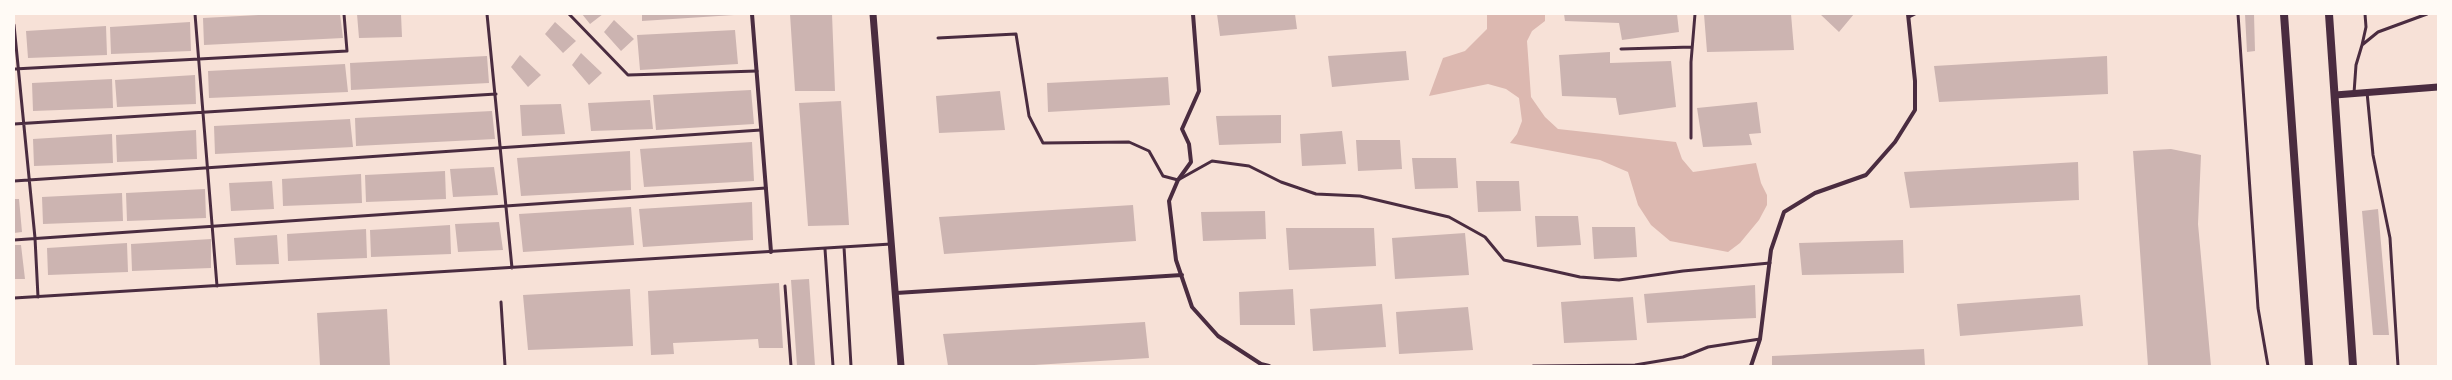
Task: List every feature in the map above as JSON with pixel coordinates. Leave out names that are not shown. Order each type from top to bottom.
[{"type":"main road","points":[[2284,14],[2309,366]]},
{"type":"main road","points":[[2329,14],[2353,366]]},
{"type":"street","points":[[752,14],[771,252]]},
{"type":"street","points":[[873,14],[901,366]]},
{"type":"street","points":[[1193,14],[1200,91],[1182,129],[1189,144],[1191,162],[1178,180],[1169,201],[1176,260],[1192,307],[1218,336],[1261,364],[1269,366]]},
{"type":"street","points":[[1751,366],[1760,339],[1771,250],[1784,212],[1815,193],[1866,176],[1895,142],[1914,110],[1914,81],[1908,15]]},
{"type":"street","points":[[2335,95],[2438,87]]},
{"type":"street","points":[[896,293],[1182,275]]},
{"type":"lane","points":[[195,14],[217,286]]},
{"type":"lane","points":[[14,69],[347,51],[344,14]]},
{"type":"lane","points":[[487,14],[512,268]]},
{"type":"lane","points":[[569,14],[628,75],[757,70]]},
{"type":"lane","points":[[1691,138],[1692,47],[1695,14]]},
{"type":"lane","points":[[1908,15],[1915,14]]},
{"type":"lane","points":[[2238,14],[2258,308],[2268,366]]},
{"type":"lane","points":[[2354,93],[2356,65],[2366,27],[2365,14]]},
{"type":"lane","points":[[2362,45],[2378,32],[2427,14]]},
{"type":"lane","points":[[14,25],[35,238],[38,297]]},
{"type":"lane","points":[[938,38],[1016,34],[1029,116],[1043,143],[1129,142],[1149,151],[1163,176],[1178,180],[1212,161],[1249,166],[1281,182],[1316,194],[1360,196],[1449,217],[1485,237],[1504,260],[1580,277],[1619,280],[1683,271],[1770,263]]},
{"type":"lane","points":[[1621,49],[1692,47]]},
{"type":"lane","points":[[2367,92],[2373,155],[2390,238],[2398,366]]},
{"type":"lane","points":[[14,124],[496,94]]},
{"type":"lane","points":[[14,181],[761,130]]},
{"type":"lane","points":[[14,240],[766,188]]},
{"type":"lane","points":[[14,298],[891,244]]},
{"type":"lane","points":[[844,247],[851,366]]},
{"type":"lane","points":[[825,249],[833,366]]},
{"type":"lane","points":[[785,286],[791,366]]},
{"type":"lane","points":[[501,302],[505,366]]},
{"type":"lane","points":[[1533,366],[1635,365],[1683,357],[1708,347],[1760,339]]},
{"type":"shaded area","points":[[1487,14],[1545,14],[1545,21],[1532,31],[1527,41],[1531,97],[1545,117],[1558,129],[1676,142],[1682,159],[1693,172],[1756,163],[1761,183],[1767,195],[1767,205],[1759,220],[1740,243],[1728,252],[1670,241],[1651,225],[1638,205],[1628,172],[1600,160],[1510,143],[1517,134],[1522,121],[1519,98],[1506,89],[1488,84],[1429,96],[1443,58],[1465,51],[1487,29]]},
{"type":"building","points":[[277,14],[340,14],[343,38],[204,45],[203,18]]},
{"type":"building","points":[[357,14],[401,14],[402,37],[359,38]]},
{"type":"building","points":[[582,14],[603,14],[590,24]]},
{"type":"building","points":[[642,14],[734,14],[734,15],[642,21]]},
{"type":"building","points":[[790,14],[832,14],[835,91],[795,91]]},
{"type":"building","points":[[1217,14],[1295,14],[1297,29],[1220,36]]},
{"type":"building","points":[[1564,14],[1677,14],[1679,32],[1622,40],[1619,23],[1565,21]]},
{"type":"building","points":[[1704,14],[1791,14],[1794,50],[1707,52]]},
{"type":"building","points":[[1820,14],[1854,14],[1839,32]]},
{"type":"building","points":[[2245,14],[2254,14],[2255,51],[2247,52]]},
{"type":"building","points":[[614,20],[634,39],[621,51],[604,32]]},
{"type":"building","points":[[190,22],[191,51],[111,54],[110,27]]},
{"type":"building","points":[[555,22],[576,41],[563,53],[545,34]]},
{"type":"building","points":[[106,26],[107,55],[28,58],[26,31]]},
{"type":"building","points":[[735,30],[738,64],[640,70],[637,35]]},
{"type":"building","points":[[1406,51],[1409,80],[1332,87],[1328,56]]},
{"type":"building","points":[[1610,52],[1610,63],[1671,61],[1676,107],[1619,115],[1616,98],[1562,96],[1559,55]]},
{"type":"building","points":[[581,53],[602,73],[589,85],[572,65]]},
{"type":"building","points":[[520,55],[541,75],[528,87],[511,67]]},
{"type":"building","points":[[487,56],[489,83],[351,90],[350,63]]},
{"type":"building","points":[[2107,56],[2108,94],[1939,102],[1934,66]]},
{"type":"building","points":[[345,64],[348,92],[209,98],[208,71]]},
{"type":"building","points":[[195,75],[196,104],[117,107],[115,80]]},
{"type":"building","points":[[1168,77],[1170,105],[1048,112],[1047,83]]},
{"type":"building","points":[[112,79],[113,108],[33,111],[32,83]]},
{"type":"building","points":[[751,90],[754,124],[656,130],[653,95]]},
{"type":"building","points":[[1000,91],[1005,130],[939,133],[936,96]]},
{"type":"building","points":[[650,100],[653,129],[591,131],[588,103]]},
{"type":"building","points":[[841,101],[849,225],[808,226],[799,103]]},
{"type":"building","points":[[1757,102],[1761,133],[1749,134],[1752,145],[1703,147],[1697,108]]},
{"type":"building","points":[[561,104],[565,134],[522,136],[520,105]]},
{"type":"building","points":[[492,111],[495,139],[356,146],[355,118]]},
{"type":"building","points":[[1281,115],[1281,143],[1219,145],[1216,116]]},
{"type":"building","points":[[350,119],[353,147],[215,154],[214,126]]},
{"type":"building","points":[[196,130],[197,159],[117,162],[116,135]]},
{"type":"building","points":[[1342,131],[1346,164],[1302,166],[1300,134]]},
{"type":"building","points":[[112,134],[113,163],[34,166],[33,139]]},
{"type":"building","points":[[1356,140],[1400,140],[1402,169],[1358,171]]},
{"type":"building","points":[[752,142],[754,181],[644,187],[640,149]]},
{"type":"building","points":[[2171,149],[2201,155],[2198,224],[2211,366],[2148,366],[2133,151]]},
{"type":"building","points":[[630,151],[631,190],[521,196],[517,158]]},
{"type":"building","points":[[1412,158],[1456,158],[1458,188],[1415,189]]},
{"type":"building","points":[[2078,162],[2079,200],[1910,208],[1904,172]]},
{"type":"building","points":[[494,167],[498,195],[453,197],[450,169]]},
{"type":"building","points":[[445,171],[446,199],[366,202],[365,175]]},
{"type":"building","points":[[361,174],[362,203],[283,206],[282,179]]},
{"type":"building","points":[[272,181],[274,209],[231,211],[229,183]]},
{"type":"building","points":[[1476,181],[1519,181],[1521,211],[1478,212]]},
{"type":"building","points":[[205,189],[206,218],[127,221],[126,193]]},
{"type":"building","points":[[122,193],[123,221],[43,224],[42,197]]},
{"type":"building","points":[[14,199],[19,199],[22,232],[14,233]]},
{"type":"building","points":[[752,202],[753,240],[643,247],[639,209]]},
{"type":"building","points":[[1133,205],[1136,241],[944,254],[939,217]]},
{"type":"building","points":[[631,207],[634,245],[523,252],[519,214]]},
{"type":"building","points":[[2378,209],[2389,335],[2373,335],[2362,211]]},
{"type":"building","points":[[1265,211],[1266,239],[1203,241],[1201,212]]},
{"type":"building","points":[[1535,216],[1578,216],[1581,245],[1537,247]]},
{"type":"building","points":[[499,222],[503,250],[458,252],[455,224]]},
{"type":"building","points":[[450,225],[451,254],[371,257],[370,230]]},
{"type":"building","points":[[1592,227],[1635,227],[1637,257],[1594,259]]},
{"type":"building","points":[[1286,228],[1374,228],[1376,266],[1289,270]]},
{"type":"building","points":[[366,229],[367,258],[288,261],[287,234]]},
{"type":"building","points":[[1465,233],[1469,275],[1395,279],[1392,238]]},
{"type":"building","points":[[277,235],[279,264],[236,265],[234,238]]},
{"type":"building","points":[[211,239],[211,268],[132,271],[131,244]]},
{"type":"building","points":[[1903,240],[1904,273],[1802,275],[1799,243]]},
{"type":"building","points":[[127,243],[128,272],[48,275],[47,248]]},
{"type":"building","points":[[14,245],[21,245],[25,279],[14,279]]},
{"type":"building","points":[[809,279],[815,366],[797,366],[791,280]]},
{"type":"building","points":[[779,283],[783,348],[759,348],[758,339],[673,343],[674,354],[651,355],[648,291]]},
{"type":"building","points":[[1755,285],[1756,318],[1647,323],[1644,294]]},
{"type":"building","points":[[630,289],[633,346],[528,350],[523,295]]},
{"type":"building","points":[[1293,289],[1295,325],[1240,325],[1239,292]]},
{"type":"building","points":[[2080,295],[2083,326],[1960,336],[1957,304]]},
{"type":"building","points":[[1633,297],[1637,340],[1564,343],[1561,302]]},
{"type":"building","points":[[1382,304],[1386,347],[1313,351],[1310,309]]},
{"type":"building","points":[[1468,307],[1473,350],[1399,354],[1396,312]]},
{"type":"building","points":[[387,309],[390,366],[320,366],[317,313]]},
{"type":"building","points":[[1145,322],[1149,358],[1018,366],[948,366],[943,334]]},
{"type":"building","points":[[1924,349],[1925,366],[1772,366],[1772,356]]}]
